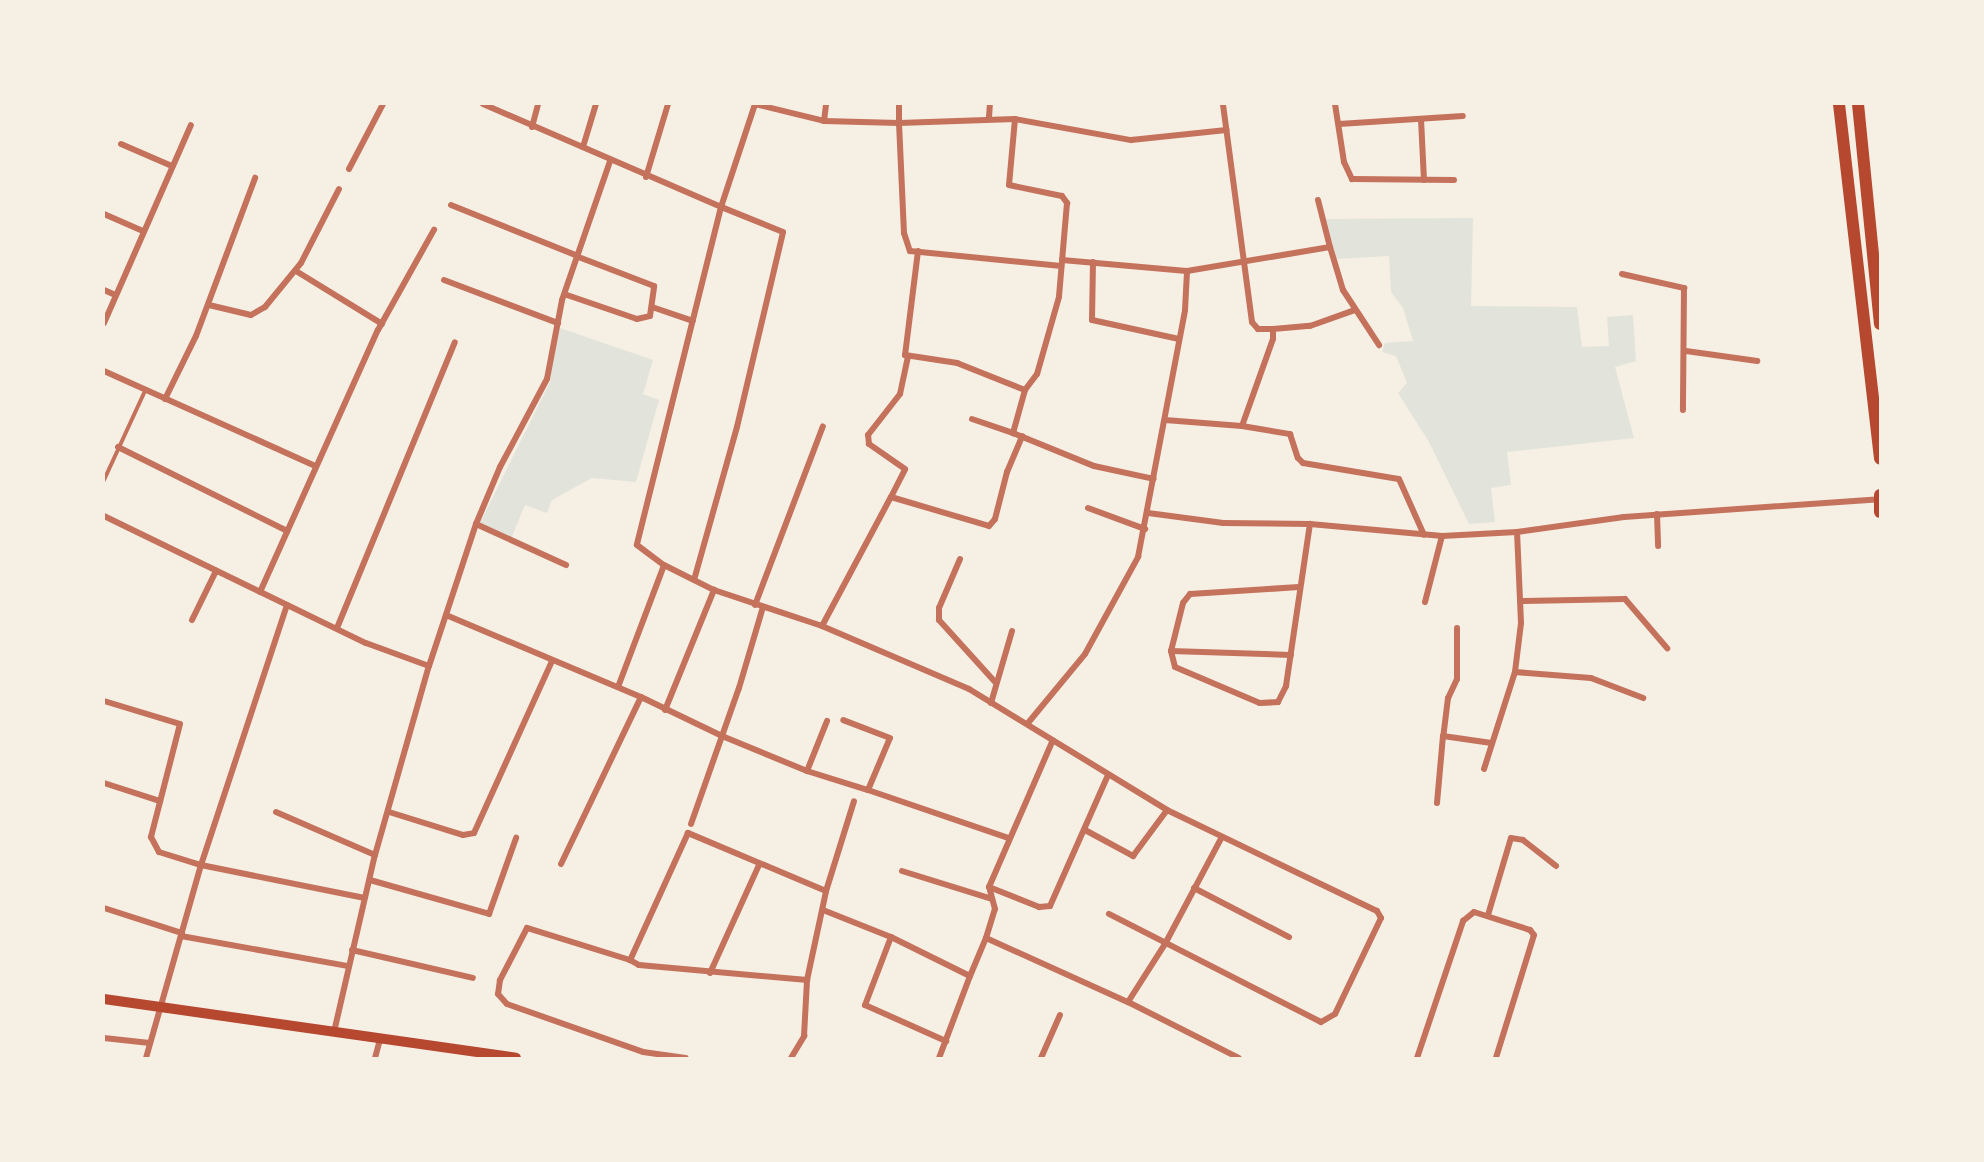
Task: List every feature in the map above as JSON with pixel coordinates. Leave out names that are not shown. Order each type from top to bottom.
[{"type":"highway","points":[[1881,324],[1876,254],[1859,108],[1840,109],[1881,459]]},
{"type":"main road","points":[[104,999],[158,1009],[516,1059]]},
{"type":"street","points":[[350,169],[383,104]]},
{"type":"street","points":[[483,104],[646,177],[783,232],[737,427],[694,580]]},
{"type":"street","points":[[532,127],[538,104]]},
{"type":"street","points":[[583,147],[596,104]]},
{"type":"street","points":[[646,177],[668,104]]},
{"type":"street","points":[[1109,914],[1312,1019],[1325,1022],[1335,1014],[1380,922],[1380,914],[1167,810],[1028,723],[911,662],[822,626],[714,590],[664,565],[636,542],[721,207],[755,104],[824,121],[899,123],[989,117],[1015,118],[1131,140],[1226,130]]},
{"type":"street","points":[[824,121],[826,104]]},
{"type":"street","points":[[899,104],[904,233],[907,248],[918,251],[1061,263],[1093,262],[1187,272],[1330,247]]},
{"type":"street","points":[[989,117],[990,104]]},
{"type":"street","points":[[1223,104],[1253,325],[1273,329],[1310,326],[1355,310]]},
{"type":"street","points":[[1335,104],[1344,162],[1352,179],[1454,180]]},
{"type":"street","points":[[1339,124],[1463,116]]},
{"type":"street","points":[[1013,433],[1025,390],[1037,374],[1049,335],[1061,263],[1065,198],[1009,183],[1015,118]]},
{"type":"street","points":[[1421,118],[1424,180]]},
{"type":"street","points":[[104,323],[113,294],[191,125]]},
{"type":"street","points":[[121,144],[172,166]]},
{"type":"street","points":[[333,1033],[375,855],[429,666],[476,524],[500,467],[547,379],[558,323],[610,160]]},
{"type":"street","points":[[165,399],[209,305],[255,178]]},
{"type":"street","points":[[209,305],[251,315],[266,307],[296,271],[339,189]]},
{"type":"street","points":[[1318,200],[1339,282],[1379,345]]},
{"type":"street","points":[[451,205],[652,284],[656,291],[648,318],[637,319],[567,295]]},
{"type":"street","points":[[104,214],[143,231]]},
{"type":"street","points":[[260,592],[315,466],[382,324],[434,230]]},
{"type":"street","points":[[822,626],[905,469],[869,444],[868,435],[900,394],[908,357],[904,342],[918,251]]},
{"type":"street","points":[[1093,262],[1092,320],[1179,339]]},
{"type":"street","points":[[296,271],[382,324]]},
{"type":"street","points":[[1028,723],[1085,654],[1138,557],[1179,339],[1187,272]]},
{"type":"street","points":[[1622,274],[1684,288],[1686,351],[1683,410]]},
{"type":"street","points":[[444,280],[558,323]]},
{"type":"street","points":[[104,290],[113,294]]},
{"type":"street","points":[[652,307],[693,321]]},
{"type":"street","points":[[1242,426],[1254,385],[1270,350],[1273,329]]},
{"type":"street","points":[[337,628],[455,342]]},
{"type":"street","points":[[1686,351],[1757,361]]},
{"type":"street","points":[[908,357],[957,363],[1025,390]]},
{"type":"street","points":[[104,371],[315,466]]},
{"type":"street","points":[[972,419],[1022,436],[1094,466],[1154,479]]},
{"type":"street","points":[[1165,420],[1242,426],[1290,434],[1298,458],[1304,463],[1399,479],[1424,535]]},
{"type":"street","points":[[755,604],[823,426]]},
{"type":"street","points":[[891,497],[989,525],[995,519],[1007,472],[1022,436]]},
{"type":"street","points":[[118,447],[287,531]]},
{"type":"street","points":[[1148,513],[1223,523],[1310,524],[1442,536],[1517,532],[1657,514],[1880,502]]},
{"type":"street","points":[[1088,508],[1145,529]]},
{"type":"street","points":[[1657,514],[1658,546]]},
{"type":"street","points":[[104,516],[287,605],[429,666]]},
{"type":"street","points":[[476,524],[566,565]]},
{"type":"street","points":[[1299,587],[1192,593],[1183,603],[1171,651],[1179,670],[1273,705],[1284,694],[1310,524]]},
{"type":"street","points":[[1484,769],[1515,672],[1521,601],[1517,532]]},
{"type":"street","points":[[1425,602],[1442,536]]},
{"type":"street","points":[[960,559],[939,608],[939,620],[995,682]]},
{"type":"street","points":[[618,687],[664,565]]},
{"type":"street","points":[[192,620],[216,571]]},
{"type":"street","points":[[665,710],[714,590]]},
{"type":"street","points":[[1521,601],[1625,599],[1666,648]]},
{"type":"street","points":[[146,1059],[158,1009],[201,865],[287,605]]},
{"type":"street","points":[[691,824],[763,607]]},
{"type":"street","points":[[446,615],[618,687],[722,736],[807,771],[1008,838]]},
{"type":"street","points":[[1437,803],[1448,698],[1457,679],[1457,628]]},
{"type":"street","points":[[991,703],[995,682],[1012,631]]},
{"type":"street","points":[[1171,651],[1291,655]]},
{"type":"street","points":[[388,812],[463,835],[474,833],[552,661]]},
{"type":"street","points":[[1515,672],[1599,679],[1643,698]]},
{"type":"street","points":[[561,864],[641,697]]},
{"type":"street","points":[[104,701],[180,724],[150,837],[153,846],[159,852],[201,865],[365,898]]},
{"type":"street","points":[[843,720],[890,738],[868,790]]},
{"type":"street","points":[[807,771],[827,721]]},
{"type":"street","points":[[1443,736],[1491,743]]},
{"type":"street","points":[[939,1059],[995,909],[989,887],[1008,838],[1053,740]]},
{"type":"street","points":[[989,887],[1039,907],[1050,906],[1108,775]]},
{"type":"street","points":[[104,783],[160,801]]},
{"type":"street","points":[[791,1059],[804,1036],[807,980],[826,891],[854,801]]},
{"type":"street","points":[[1085,830],[1133,856],[1167,810]]},
{"type":"street","points":[[276,812],[375,855]]},
{"type":"street","points":[[630,960],[688,833],[759,865],[826,891]]},
{"type":"street","points":[[1128,1002],[1166,944],[1222,837]]},
{"type":"street","points":[[370,880],[489,914],[516,838]]},
{"type":"street","points":[[1488,915],[1511,838],[1523,840],[1556,866]]},
{"type":"street","points":[[710,972],[759,865]]},
{"type":"street","points":[[902,872],[992,898]]},
{"type":"street","points":[[1194,888],[1289,937]]},
{"type":"street","points":[[104,908],[182,934],[348,966]]},
{"type":"street","points":[[823,910],[891,937],[970,976]]},
{"type":"street","points":[[1417,1059],[1462,921],[1470,913],[1488,915],[1534,935],[1496,1059]]},
{"type":"street","points":[[686,1059],[667,1058],[643,1052],[507,1004],[498,994],[500,980],[527,928],[630,960],[639,965],[807,980]]},
{"type":"street","points":[[891,937],[865,1005],[946,1041]]},
{"type":"street","points":[[986,938],[1128,1002],[1239,1059]]},
{"type":"street","points":[[352,950],[473,978]]},
{"type":"street","points":[[1041,1059],[1060,1015]]},
{"type":"street","points":[[104,1038],[150,1043]]},
{"type":"street","points":[[375,1059],[380,1040]]},
{"type":"lane","points":[[104,480],[146,391]]},
{"type":"shaded area","points":[[1473,218],[1471,306],[1577,307],[1582,347],[1609,346],[1607,317],[1633,315],[1636,361],[1615,367],[1634,438],[1507,452],[1511,485],[1491,488],[1495,522],[1469,524],[1429,442],[1398,393],[1407,383],[1396,356],[1382,352],[1385,343],[1413,341],[1403,308],[1391,292],[1389,256],[1336,259],[1326,219]]},
{"type":"shaded area","points":[[560,328],[653,360],[643,394],[659,400],[636,482],[592,478],[552,500],[547,513],[525,505],[510,541],[478,527],[551,380],[550,350]]}]
